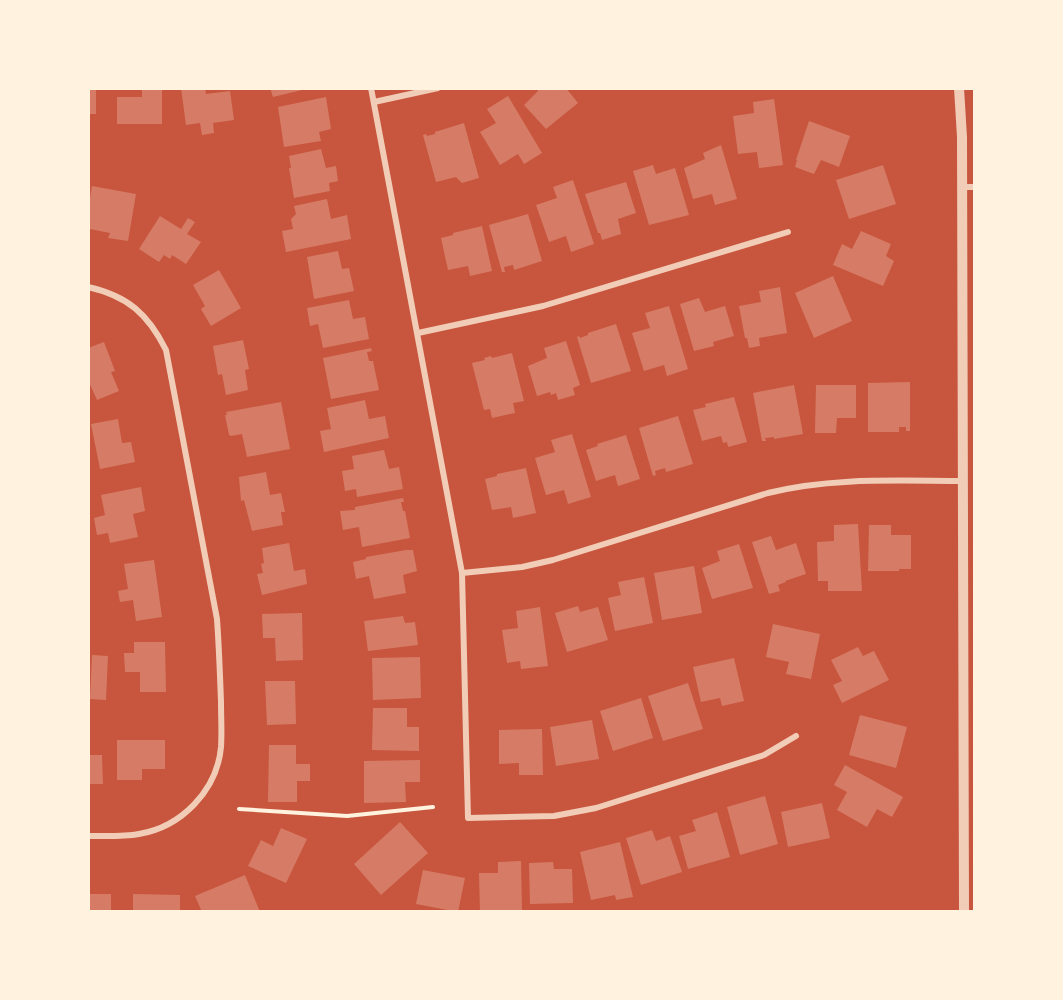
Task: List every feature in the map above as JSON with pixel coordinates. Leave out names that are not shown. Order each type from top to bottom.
[{"type":"street","points":[[371,88],[462,573],[468,818],[554,816],[596,808],[764,755],[796,736]]},
{"type":"street","points":[[374,102],[438,88]]},
{"type":"street","points":[[959,88],[962,187],[964,912]]},
{"type":"street","points":[[962,187],[975,187]]},
{"type":"street","points":[[418,333],[543,306],[788,232]]},
{"type":"street","points":[[88,286],[125,300],[145,316],[157,332],[166,350],[217,619],[221,748],[217,768],[208,787],[181,817],[159,829],[139,834],[88,836]]},
{"type":"street","points":[[462,573],[522,567],[553,560],[796,487],[845,482],[963,481]]},
{"type":"path","points":[[239,809],[347,816],[433,807]]},
{"type":"building","points":[[142,88],[162,88],[162,124],[117,124],[117,97],[142,97]]},
{"type":"building","points":[[181,88],[205,88],[206,94],[230,91],[234,120],[213,123],[214,133],[202,135],[200,123],[186,125]]},
{"type":"building","points":[[270,88],[306,88],[306,89],[273,97]]},
{"type":"building","points":[[536,88],[566,88],[578,103],[546,129],[524,105],[538,91]]},
{"type":"building","points":[[88,90],[96,90],[96,114],[88,114]]},
{"type":"building","points":[[508,96],[542,153],[524,164],[518,154],[500,165],[480,132],[496,123],[487,109]]},
{"type":"building","points":[[326,97],[331,129],[319,132],[321,141],[284,147],[278,107]]},
{"type":"building","points":[[774,99],[783,165],[759,168],[757,152],[738,154],[733,116],[754,113],[753,102]]},
{"type":"building","points":[[809,121],[850,136],[839,167],[821,160],[814,174],[795,167]]},
{"type":"building","points":[[464,123],[479,178],[462,183],[456,177],[436,182],[423,135],[435,134],[435,132]]},
{"type":"building","points":[[721,145],[737,199],[715,205],[712,194],[693,199],[684,168],[705,159],[703,153]]},
{"type":"building","points":[[321,149],[326,168],[336,166],[338,181],[329,183],[330,191],[294,198],[289,156]]},
{"type":"building","points":[[653,165],[656,174],[675,168],[689,215],[649,225],[633,171]]},
{"type":"building","points":[[883,165],[896,204],[849,219],[836,180]]},
{"type":"building","points":[[573,180],[594,244],[571,252],[566,236],[549,242],[536,205],[557,198],[553,187]]},
{"type":"building","points":[[626,182],[636,213],[618,219],[621,234],[602,240],[585,194]]},
{"type":"building","points":[[92,186],[136,194],[128,241],[108,238],[110,233],[90,229],[88,209]]},
{"type":"building","points":[[327,199],[331,219],[347,215],[351,239],[286,252],[282,231],[293,229],[291,219],[296,214],[294,206]]},
{"type":"building","points":[[528,214],[542,261],[514,270],[513,265],[504,267],[505,272],[502,272],[489,225]]},
{"type":"building","points":[[160,216],[181,229],[188,218],[195,222],[187,234],[201,242],[186,264],[172,255],[170,259],[164,255],[159,262],[139,249]]},
{"type":"building","points":[[482,226],[492,271],[470,276],[468,266],[448,270],[441,238]]},
{"type":"building","points":[[861,231],[891,244],[886,256],[894,261],[883,286],[833,265],[842,244],[852,249]]},
{"type":"building","points":[[338,251],[342,269],[349,268],[354,291],[314,299],[307,257]]},
{"type":"building","points":[[219,270],[241,308],[211,326],[201,309],[205,306],[193,285]]},
{"type":"building","points":[[833,276],[852,321],[814,338],[795,293]]},
{"type":"building","points":[[780,287],[787,333],[759,338],[760,346],[749,348],[739,306],[761,302],[759,291]]},
{"type":"building","points":[[699,298],[705,312],[725,306],[734,336],[713,342],[714,346],[694,351],[680,304]]},
{"type":"building","points":[[349,300],[353,319],[365,317],[369,339],[323,348],[318,324],[310,326],[307,308]]},
{"type":"building","points":[[669,306],[688,369],[667,376],[664,365],[644,371],[632,333],[650,328],[645,313]]},
{"type":"building","points":[[616,324],[631,371],[591,383],[577,337],[580,338]]},
{"type":"building","points":[[243,340],[249,369],[245,370],[248,390],[226,395],[222,374],[218,375],[213,346]]},
{"type":"building","points":[[566,341],[580,385],[573,388],[575,395],[558,400],[556,393],[551,395],[550,392],[537,396],[528,366],[547,358],[544,348]]},
{"type":"building","points":[[104,342],[115,371],[111,372],[119,391],[97,400],[88,380],[88,348]]},
{"type":"building","points":[[371,348],[372,351],[367,352],[369,361],[373,361],[379,390],[331,399],[323,358]]},
{"type":"building","points":[[512,353],[524,401],[513,403],[515,413],[492,418],[490,409],[484,410],[472,363],[491,356],[492,358]]},
{"type":"building","points":[[910,382],[910,431],[906,431],[906,427],[899,427],[899,432],[868,432],[868,383]]},
{"type":"building","points":[[794,385],[803,434],[774,439],[774,437],[765,438],[766,441],[762,441],[753,393]]},
{"type":"building","points":[[816,385],[856,385],[856,418],[837,418],[836,433],[815,433]]},
{"type":"building","points":[[734,397],[747,442],[728,447],[727,442],[723,443],[721,436],[702,441],[693,410],[706,407],[705,404]]},
{"type":"building","points":[[365,400],[369,419],[385,416],[389,438],[324,452],[320,431],[331,429],[327,408]]},
{"type":"building","points":[[281,402],[290,449],[247,457],[242,434],[229,435],[226,412]]},
{"type":"building","points":[[678,416],[693,464],[666,472],[665,468],[655,471],[656,475],[653,476],[639,428]]},
{"type":"building","points":[[118,419],[122,443],[131,442],[135,462],[100,469],[91,424]]},
{"type":"building","points":[[572,434],[591,497],[568,504],[564,490],[546,495],[535,458],[555,452],[551,440]]},
{"type":"building","points":[[626,435],[640,479],[618,486],[615,475],[596,481],[586,450]]},
{"type":"building","points":[[384,450],[389,469],[399,467],[403,489],[357,497],[356,489],[345,491],[342,471],[354,469],[352,456]]},
{"type":"building","points":[[526,468],[536,513],[513,518],[511,507],[492,510],[485,479]]},
{"type":"building","points":[[266,472],[270,495],[281,493],[285,512],[281,512],[283,525],[252,531],[244,500],[241,501],[239,477]]},
{"type":"building","points":[[141,487],[145,511],[133,514],[138,537],[110,543],[108,533],[97,535],[94,518],[105,515],[101,495]]},
{"type":"building","points":[[403,498],[404,502],[401,502],[410,538],[362,547],[359,527],[343,530],[340,511],[355,510],[355,507]]},
{"type":"building","points":[[858,524],[862,591],[828,591],[828,581],[818,581],[817,542],[834,541],[834,525]]},
{"type":"building","points":[[869,525],[891,525],[891,535],[911,535],[911,569],[868,571]]},
{"type":"building","points":[[771,536],[776,550],[796,543],[806,574],[785,581],[778,585],[780,591],[769,594],[752,542]]},
{"type":"building","points":[[289,543],[294,571],[305,569],[307,584],[262,595],[257,574],[263,573],[262,548]]},
{"type":"building","points":[[739,544],[753,588],[712,599],[702,568],[720,561],[717,551]]},
{"type":"building","points":[[413,550],[417,571],[403,575],[406,593],[374,599],[369,576],[356,579],[353,562],[366,559],[366,557]]},
{"type":"building","points":[[154,560],[162,617],[136,621],[133,600],[120,602],[118,591],[128,589],[124,564]]},
{"type":"building","points":[[694,566],[702,613],[662,620],[654,573]]},
{"type":"building","points":[[644,577],[653,623],[615,631],[608,598],[621,595],[618,582]]},
{"type":"building","points":[[578,606],[580,612],[598,607],[608,640],[567,652],[555,613]]},
{"type":"building","points":[[540,607],[548,666],[521,669],[520,661],[507,663],[502,630],[518,628],[516,611]]},
{"type":"building","points":[[302,613],[303,660],[276,661],[275,638],[263,638],[262,614]]},
{"type":"building","points":[[403,616],[405,623],[415,622],[418,645],[368,651],[364,621]]},
{"type":"building","points":[[773,624],[820,634],[811,679],[786,674],[789,662],[766,657]]},
{"type":"building","points":[[134,642],[165,642],[166,692],[140,692],[140,672],[125,672],[124,653],[134,653]]},
{"type":"building","points":[[858,647],[863,656],[874,651],[889,680],[842,703],[833,685],[842,681],[831,660]]},
{"type":"building","points":[[92,655],[108,656],[106,700],[90,699]]},
{"type":"building","points":[[420,657],[421,698],[373,700],[372,658]]},
{"type":"building","points":[[734,658],[744,701],[722,706],[720,698],[701,702],[693,667]]},
{"type":"building","points":[[265,681],[295,681],[296,724],[267,725]]},
{"type":"building","points":[[688,683],[703,729],[663,741],[648,696]]},
{"type":"building","points":[[641,698],[653,738],[613,751],[600,711]]},
{"type":"building","points":[[373,708],[407,708],[407,727],[419,727],[419,751],[372,750]]},
{"type":"building","points":[[860,715],[907,727],[896,768],[849,755]]},
{"type":"building","points":[[592,720],[599,759],[556,766],[550,727]]},
{"type":"building","points":[[542,729],[543,775],[519,775],[519,763],[499,764],[499,730]]},
{"type":"building","points":[[117,740],[165,740],[165,769],[142,769],[142,780],[117,780]]},
{"type":"building","points":[[269,745],[296,745],[296,764],[310,764],[310,781],[297,781],[297,802],[268,802]]},
{"type":"building","points":[[88,755],[102,755],[103,784],[88,784]]},
{"type":"building","points":[[420,760],[420,782],[405,782],[406,802],[364,803],[364,761]]},
{"type":"building","points":[[845,765],[903,797],[892,817],[877,809],[867,827],[837,810],[847,792],[834,785]]},
{"type":"building","points":[[765,796],[778,844],[740,855],[727,807]]},
{"type":"building","points":[[822,803],[830,838],[788,847],[781,812]]},
{"type":"building","points":[[717,812],[730,857],[688,869],[679,836],[696,831],[692,820]]},
{"type":"building","points":[[400,822],[428,853],[381,895],[354,864]]},
{"type":"building","points":[[281,828],[307,839],[286,883],[248,866],[261,840],[273,846]]},
{"type":"building","points":[[652,830],[656,841],[670,836],[682,872],[641,885],[626,838]]},
{"type":"building","points":[[620,842],[633,897],[616,900],[615,895],[591,900],[580,852]]},
{"type":"building","points":[[521,861],[522,912],[480,912],[479,873],[498,873],[498,862]]},
{"type":"building","points":[[553,862],[554,869],[572,869],[573,903],[530,904],[529,863]]},
{"type":"building","points":[[423,870],[465,878],[458,912],[416,904]]},
{"type":"building","points":[[245,875],[260,912],[202,912],[195,896]]},
{"type":"building","points":[[88,894],[111,894],[111,912],[88,912]]},
{"type":"building","points":[[133,894],[180,895],[180,912],[133,912]]}]
